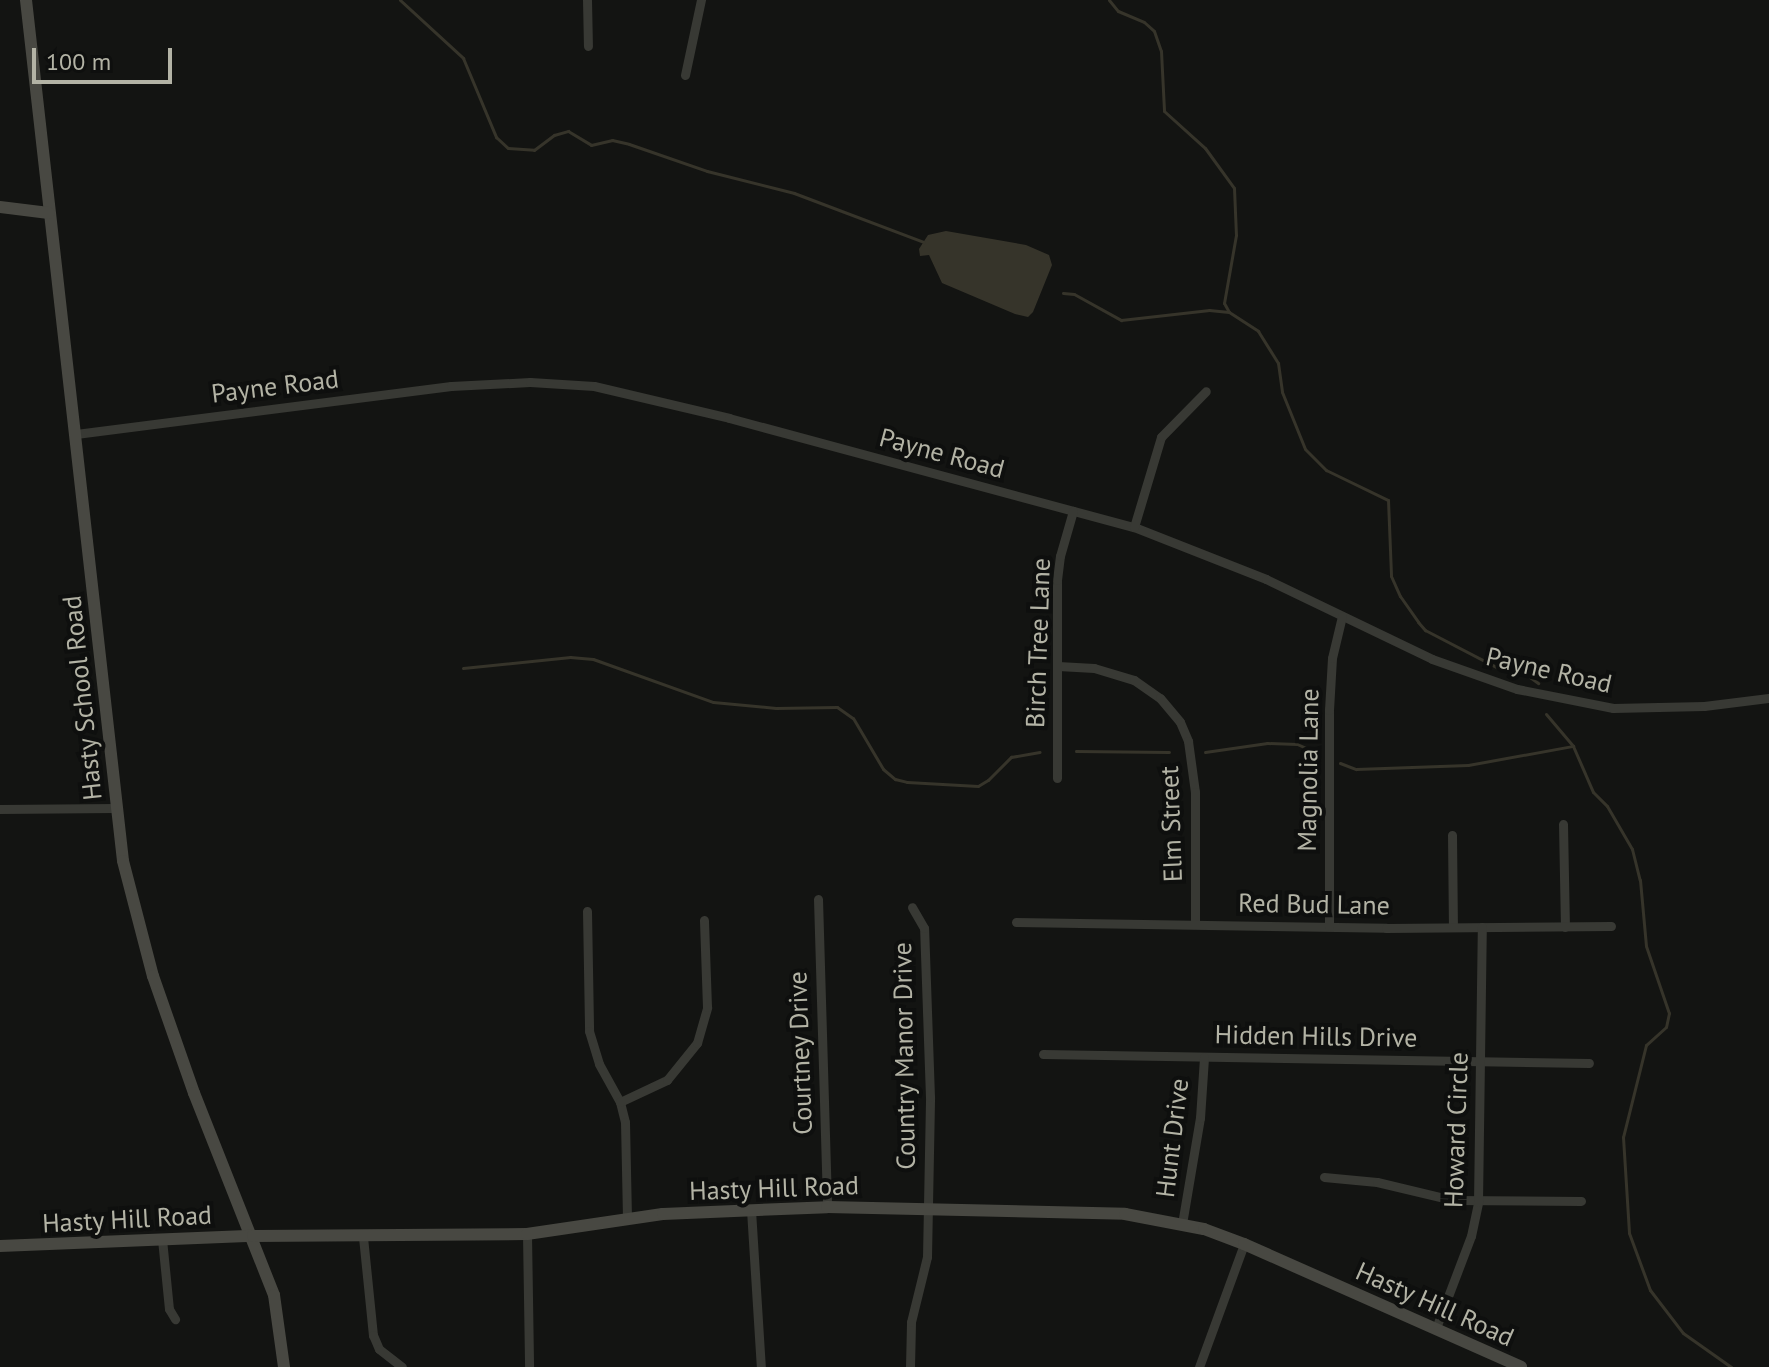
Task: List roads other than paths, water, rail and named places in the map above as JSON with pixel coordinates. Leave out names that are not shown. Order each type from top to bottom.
[{"type":"street","name":"Hasty School Road","points":[[26,0],[123,861],[153,976],[194,1093],[274,1295],[284,1367]]},
{"type":"street","points":[[587,0],[588,46]]},
{"type":"street","points":[[685,75],[701,0]]},
{"type":"street","points":[[0,207],[49,213]]},
{"type":"street","name":"Payne Road","points":[[76,434],[451,386],[563,383],[644,396],[1134,527],[1207,553],[1478,678],[1570,702],[1652,709],[1769,698]]},
{"type":"street","points":[[1134,527],[1161,437],[1206,391]]},
{"type":"street","name":"Birch Tree Lane","points":[[1057,778],[1060,556],[1073,511]]},
{"type":"street","name":"Magnolia Lane","points":[[1329,926],[1329,710],[1332,658],[1342,616]]},
{"type":"street","name":"Elm Street","points":[[1058,666],[1094,668],[1134,680],[1160,698],[1180,722],[1188,741],[1195,792],[1195,924]]},
{"type":"street","points":[[0,809],[115,808]]},
{"type":"street","points":[[1563,824],[1565,927]]},
{"type":"street","points":[[1452,835],[1453,927]]},
{"type":"street","name":"Courtney Drive","points":[[818,899],[827,1207]]},
{"type":"street","name":"Country Manor Drive","points":[[910,1367],[911,1322],[927,1257],[930,1097],[924,928],[912,907]]},
{"type":"street","points":[[587,911],[589,1031],[599,1064],[620,1102],[625,1122],[627,1218]]},
{"type":"street","points":[[620,1102],[667,1080],[697,1043],[707,1007],[704,920]]},
{"type":"street","name":"Red Bud Lane","points":[[1016,922],[1611,926]]},
{"type":"street","name":"Howard Circle","points":[[1436,1328],[1471,1236],[1478,1202],[1482,927]]},
{"type":"street","name":"Hidden Hills Drive","points":[[1043,1054],[1589,1063]]},
{"type":"street","name":"Hunt Drive","points":[[1182,1224],[1200,1118],[1204,1057]]},
{"type":"street","points":[[1324,1177],[1377,1182],[1432,1197],[1478,1202],[1581,1201]]},
{"type":"street","name":"Hasty Hill Road","points":[[0,1246],[253,1236],[527,1234],[627,1218],[827,1207],[1125,1214],[1182,1224],[1244,1244],[1521,1367]]},
{"type":"street","points":[[751,1210],[761,1367]]},
{"type":"street","points":[[527,1234],[529,1367]]},
{"type":"street","points":[[363,1237],[373,1335],[379,1349],[402,1367]]},
{"type":"street","points":[[162,1239],[169,1309],[175,1319]]},
{"type":"street","points":[[1199,1367],[1244,1244]]},
{"type":"waterway","points":[[400,0],[463,58],[496,137],[508,148],[534,150],[554,135],[568,131],[591,145],[612,140],[707,171],[794,193],[924,242]]},
{"type":"waterway","points":[[1109,0],[1118,11],[1144,22],[1154,31],[1161,51],[1164,111],[1205,148],[1234,188],[1236,235],[1224,303],[1229,312]]},
{"type":"waterway","points":[[1063,293],[1074,294],[1121,320],[1209,310],[1229,312],[1258,331],[1278,363],[1282,392],[1305,449],[1326,470],[1388,500],[1391,576],[1418,622],[1425,630],[1502,670],[1527,675],[1538,683]]},
{"type":"waterway","points":[[463,668],[570,657],[593,659],[713,702],[776,708],[837,707],[853,718],[883,769],[895,779],[907,782],[978,786],[1011,757],[1040,752]]},
{"type":"waterway","points":[[1546,714],[1573,746],[1593,792],[1607,806],[1632,849],[1640,880],[1646,946],[1669,1013],[1666,1027],[1646,1045],[1623,1137],[1629,1233],[1650,1290],[1683,1333],[1731,1367]]},
{"type":"waterway","points":[[1205,752],[1267,743],[1297,744],[1313,751]]},
{"type":"waterway","points":[[1340,763],[1356,769],[1468,765],[1573,746]]},
{"type":"waterway","points":[[1076,751],[1169,752]]}]
